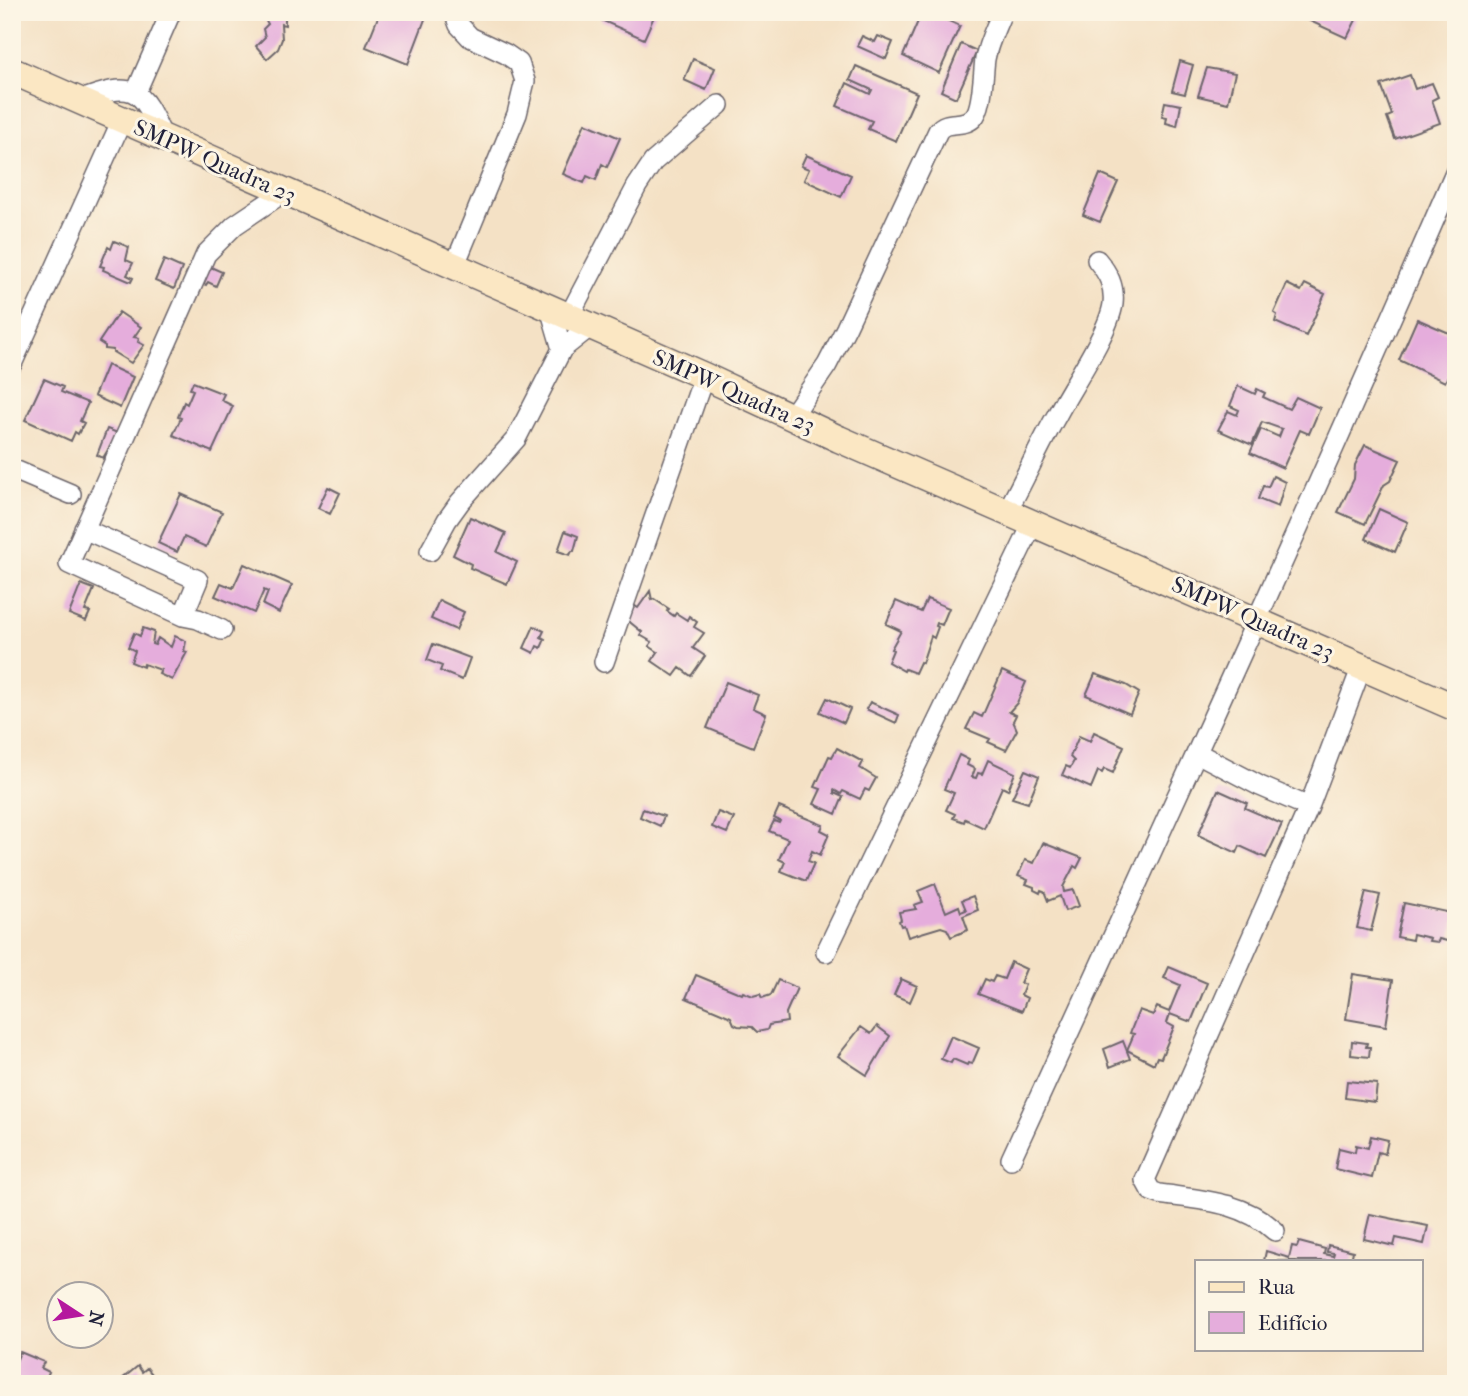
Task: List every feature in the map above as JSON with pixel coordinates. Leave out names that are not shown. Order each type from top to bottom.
[{"type":"street","points":[[136,92],[171,12]]},
{"type":"street","points":[[454,12],[459,25],[470,37],[519,63],[525,81],[517,114],[454,267]]},
{"type":"street","points":[[792,416],[837,346],[933,140],[942,126],[967,122],[977,112],[988,47],[1002,12]]},
{"type":"street","name":"SMPW Quadra 23","points":[[12,71],[704,376],[839,439],[1456,708]]},
{"type":"street","points":[[79,101],[110,90],[136,92],[147,103],[163,138]]},
{"type":"street","points":[[430,551],[460,502],[516,439],[562,349],[570,317],[637,186],[653,162],[719,105]]},
{"type":"street","points":[[12,365],[122,120]]},
{"type":"street","points":[[1011,1159],[1310,504],[1456,170]]},
{"type":"street","points":[[222,630],[198,619],[183,616],[69,564],[206,254],[235,225],[284,192]]},
{"type":"street","points":[[1007,511],[1107,323],[1113,305],[1113,288],[1108,273],[1097,260]]},
{"type":"street","points":[[562,349],[570,317]]},
{"type":"street","points":[[604,662],[704,376]]},
{"type":"street","points":[[12,469],[71,494]]},
{"type":"street","points":[[826,952],[1033,523]]},
{"type":"street","points":[[84,529],[198,580],[183,616]]},
{"type":"street","points":[[1275,1231],[1260,1217],[1246,1210],[1159,1194],[1152,1191],[1145,1180],[1309,807],[1362,666]]},
{"type":"street","points":[[1197,753],[1309,807]]},
{"type":"building","points":[[246,12],[290,12],[289,17],[285,17],[285,25],[281,24],[282,39],[278,49],[267,59],[256,46],[265,37],[263,29],[268,24],[263,15]]},
{"type":"building","points":[[380,12],[427,14],[408,64],[366,47]]},
{"type":"building","points":[[604,12],[656,12],[644,39],[601,20]]},
{"type":"building","points":[[922,12],[929,12],[960,26],[939,73],[903,56]]},
{"type":"building","points":[[1301,12],[1344,12],[1357,18],[1347,38],[1299,16]]},
{"type":"building","points":[[862,36],[875,42],[878,36],[893,42],[886,59],[857,46]]},
{"type":"building","points":[[961,44],[977,51],[956,98],[941,91]]},
{"type":"building","points":[[693,59],[715,68],[706,90],[684,80]]},
{"type":"building","points":[[1180,61],[1193,65],[1185,94],[1172,91]]},
{"type":"building","points":[[856,66],[917,93],[896,141],[868,129],[872,121],[837,106],[847,83],[870,94],[872,90],[850,80]]},
{"type":"building","points":[[1207,68],[1235,73],[1228,103],[1198,96]]},
{"type":"building","points":[[1410,75],[1415,89],[1432,83],[1438,97],[1432,100],[1440,123],[1395,139],[1387,117],[1392,115],[1381,85]]},
{"type":"building","points":[[1165,102],[1181,105],[1177,126],[1166,123],[1167,117],[1162,116]]},
{"type":"building","points":[[585,123],[620,138],[607,167],[602,164],[596,180],[587,176],[584,183],[563,174]]},
{"type":"building","points":[[806,155],[851,175],[841,197],[804,180],[809,169],[801,166]]},
{"type":"building","points":[[1100,174],[1118,182],[1100,222],[1083,215]]},
{"type":"building","points":[[114,241],[129,247],[126,260],[133,263],[127,275],[133,278],[131,282],[103,270],[104,267],[100,266],[108,247],[111,249]]},
{"type":"building","points":[[164,260],[182,268],[174,289],[155,281]]},
{"type":"building","points":[[197,261],[222,272],[216,286],[190,278]]},
{"type":"building","points":[[1287,284],[1301,291],[1305,284],[1325,294],[1306,336],[1275,322],[1277,315],[1274,313]]},
{"type":"building","points":[[119,312],[141,327],[134,337],[139,338],[138,342],[144,345],[131,363],[113,350],[105,349],[99,342]]},
{"type":"building","points":[[1417,319],[1456,336],[1456,360],[1445,382],[1399,360]]},
{"type":"building","points":[[107,365],[133,377],[120,408],[94,396]]},
{"type":"building","points":[[44,379],[63,387],[61,392],[88,403],[80,421],[84,423],[71,441],[25,420]]},
{"type":"building","points":[[193,382],[224,394],[221,400],[233,406],[212,452],[173,435],[181,418],[178,417],[184,402],[187,404],[193,390],[190,389]]},
{"type":"building","points":[[1238,386],[1255,394],[1257,389],[1265,393],[1263,397],[1289,409],[1296,397],[1320,408],[1309,434],[1300,430],[1283,468],[1250,453],[1261,429],[1279,437],[1282,429],[1262,422],[1252,445],[1218,430],[1228,411],[1237,415],[1239,410],[1230,406]]},
{"type":"building","points":[[107,429],[118,433],[103,458],[97,455]]},
{"type":"building","points":[[1365,445],[1400,460],[1365,524],[1338,512],[1354,479],[1355,465]]},
{"type":"building","points":[[1273,476],[1285,482],[1278,507],[1258,499],[1263,486],[1268,487]]},
{"type":"building","points":[[328,487],[340,493],[330,514],[318,508]]},
{"type":"building","points":[[181,494],[222,512],[206,547],[184,537],[177,552],[158,543]]},
{"type":"building","points":[[1379,509],[1408,522],[1395,552],[1366,539]]},
{"type":"building","points":[[470,517],[506,533],[497,552],[517,562],[507,584],[470,568],[471,564],[453,555]]},
{"type":"building","points":[[565,531],[578,536],[574,551],[570,555],[558,551]]},
{"type":"building","points":[[244,564],[292,585],[279,613],[263,605],[268,592],[264,590],[254,613],[215,596],[221,583],[233,588]]},
{"type":"building","points":[[81,584],[94,589],[85,611],[90,612],[86,621],[69,614]]},
{"type":"building","points":[[650,591],[652,600],[669,609],[667,611],[674,616],[676,613],[687,620],[689,616],[697,622],[694,627],[704,633],[693,648],[705,656],[691,676],[680,668],[674,676],[652,661],[658,652],[649,646],[652,642],[640,635],[642,632],[626,619]]},
{"type":"building","points":[[927,599],[949,608],[942,625],[937,623],[934,638],[931,636],[922,663],[920,662],[915,673],[905,669],[904,671],[888,662],[893,650],[891,649],[901,631],[886,624],[896,601],[921,612]]},
{"type":"building","points":[[439,600],[464,612],[456,630],[431,619]]},
{"type":"building","points":[[534,626],[544,631],[541,637],[545,639],[541,648],[537,646],[534,653],[524,648]]},
{"type":"building","points":[[143,628],[154,632],[152,644],[155,645],[158,638],[171,647],[175,636],[186,641],[184,651],[187,652],[172,680],[159,674],[161,670],[131,662],[135,651],[128,647],[134,633],[140,636]]},
{"type":"building","points":[[433,644],[470,658],[462,680],[440,671],[442,666],[427,660]]},
{"type":"building","points":[[1002,671],[1026,682],[1017,703],[1009,712],[1016,715],[1013,721],[1017,730],[1006,750],[988,742],[990,739],[966,729],[974,713],[982,717]]},
{"type":"building","points":[[1095,674],[1126,685],[1139,693],[1130,714],[1086,695]]},
{"type":"building","points":[[726,682],[758,695],[753,708],[766,714],[753,747],[707,728]]},
{"type":"building","points":[[827,698],[850,709],[844,723],[820,712]]},
{"type":"building","points":[[870,702],[899,715],[896,723],[866,709]]},
{"type":"building","points":[[1094,732],[1124,746],[1113,773],[1104,769],[1102,773],[1098,771],[1091,788],[1062,775],[1066,766],[1070,768],[1074,761],[1070,757],[1079,736],[1090,741]]},
{"type":"building","points":[[837,748],[863,762],[860,768],[876,778],[869,791],[865,789],[860,799],[834,790],[834,793],[843,797],[836,814],[814,804],[821,789],[815,787],[829,756],[832,757]]},
{"type":"building","points":[[959,755],[969,760],[967,765],[975,769],[972,777],[976,778],[978,773],[982,774],[988,760],[1015,773],[1008,790],[1002,787],[984,828],[965,819],[964,822],[953,818],[955,814],[946,810],[954,793],[944,789]]},
{"type":"building","points":[[1025,770],[1039,776],[1028,803],[1012,798]]},
{"type":"building","points":[[1218,790],[1247,803],[1245,808],[1282,824],[1266,858],[1240,846],[1237,853],[1198,835]]},
{"type":"building","points":[[779,807],[823,825],[821,830],[829,834],[820,855],[812,851],[808,861],[814,863],[806,881],[781,871],[785,862],[779,859],[788,839],[769,831],[774,821],[780,821],[774,818]]},
{"type":"building","points":[[643,809],[664,816],[660,826],[640,817]]},
{"type":"building","points":[[718,812],[734,818],[727,833],[712,827]]},
{"type":"building","points":[[1043,843],[1082,858],[1077,868],[1074,866],[1063,887],[1064,892],[1073,890],[1079,906],[1065,911],[1060,896],[1048,901],[1044,891],[1041,890],[1040,893],[1034,890],[1034,887],[1026,884],[1028,880],[1018,876],[1025,860],[1034,863]]},
{"type":"building","points":[[935,884],[946,912],[959,906],[961,912],[966,910],[962,900],[973,896],[978,910],[963,916],[968,930],[951,937],[947,929],[941,927],[908,937],[904,925],[901,926],[899,921],[899,912],[916,909],[914,905],[923,902],[918,891]]},
{"type":"building","points":[[1366,892],[1380,895],[1371,931],[1357,928]]},
{"type":"building","points":[[1404,903],[1456,914],[1451,942],[1439,939],[1438,942],[1429,941],[1430,938],[1413,934],[1412,940],[1397,937]]},
{"type":"building","points":[[1011,962],[1026,969],[1020,983],[1025,985],[1021,995],[1027,998],[1022,1011],[978,994],[985,979],[992,982],[995,976],[1004,979]]},
{"type":"building","points":[[1169,967],[1207,983],[1191,1022],[1170,1014],[1167,1023],[1174,1027],[1161,1058],[1157,1057],[1154,1064],[1127,1050],[1134,1034],[1130,1033],[1139,1010],[1153,1015],[1157,1007],[1169,1012],[1180,985],[1164,978]]},
{"type":"building","points":[[1353,974],[1393,980],[1386,1026],[1346,1019]]},
{"type":"building","points":[[696,975],[742,994],[760,994],[762,998],[771,995],[778,980],[797,988],[786,1013],[787,1022],[769,1025],[767,1030],[757,1032],[752,1027],[734,1024],[731,1017],[686,998]]},
{"type":"building","points":[[901,979],[917,986],[910,1002],[894,995]]},
{"type":"building","points":[[877,1026],[890,1036],[867,1075],[838,1056],[861,1027],[871,1034]]},
{"type":"building","points":[[951,1036],[979,1048],[972,1064],[967,1065],[953,1059],[951,1063],[941,1059]]},
{"type":"building","points":[[1123,1041],[1130,1059],[1110,1067],[1104,1049]]},
{"type":"building","points":[[1352,1041],[1367,1043],[1366,1047],[1370,1047],[1369,1057],[1351,1055]]},
{"type":"building","points":[[1347,1081],[1377,1084],[1375,1102],[1345,1098]]},
{"type":"building","points":[[1371,1136],[1388,1140],[1385,1154],[1378,1152],[1372,1178],[1335,1169],[1339,1148],[1355,1152],[1356,1145],[1368,1148]]},
{"type":"building","points":[[1370,1214],[1428,1226],[1424,1244],[1396,1238],[1394,1246],[1364,1239]]},
{"type":"building","points":[[1299,1242],[1325,1249],[1324,1254],[1333,1256],[1334,1253],[1327,1252],[1328,1245],[1353,1251],[1351,1260],[1264,1260],[1266,1251],[1289,1258],[1292,1246],[1297,1247]]},
{"type":"building","points":[[20,1352],[44,1362],[41,1368],[49,1372],[43,1384],[12,1384],[12,1365],[14,1366]]},
{"type":"building","points":[[138,1366],[142,1372],[147,1368],[156,1379],[153,1381],[155,1384],[116,1384]]}]
